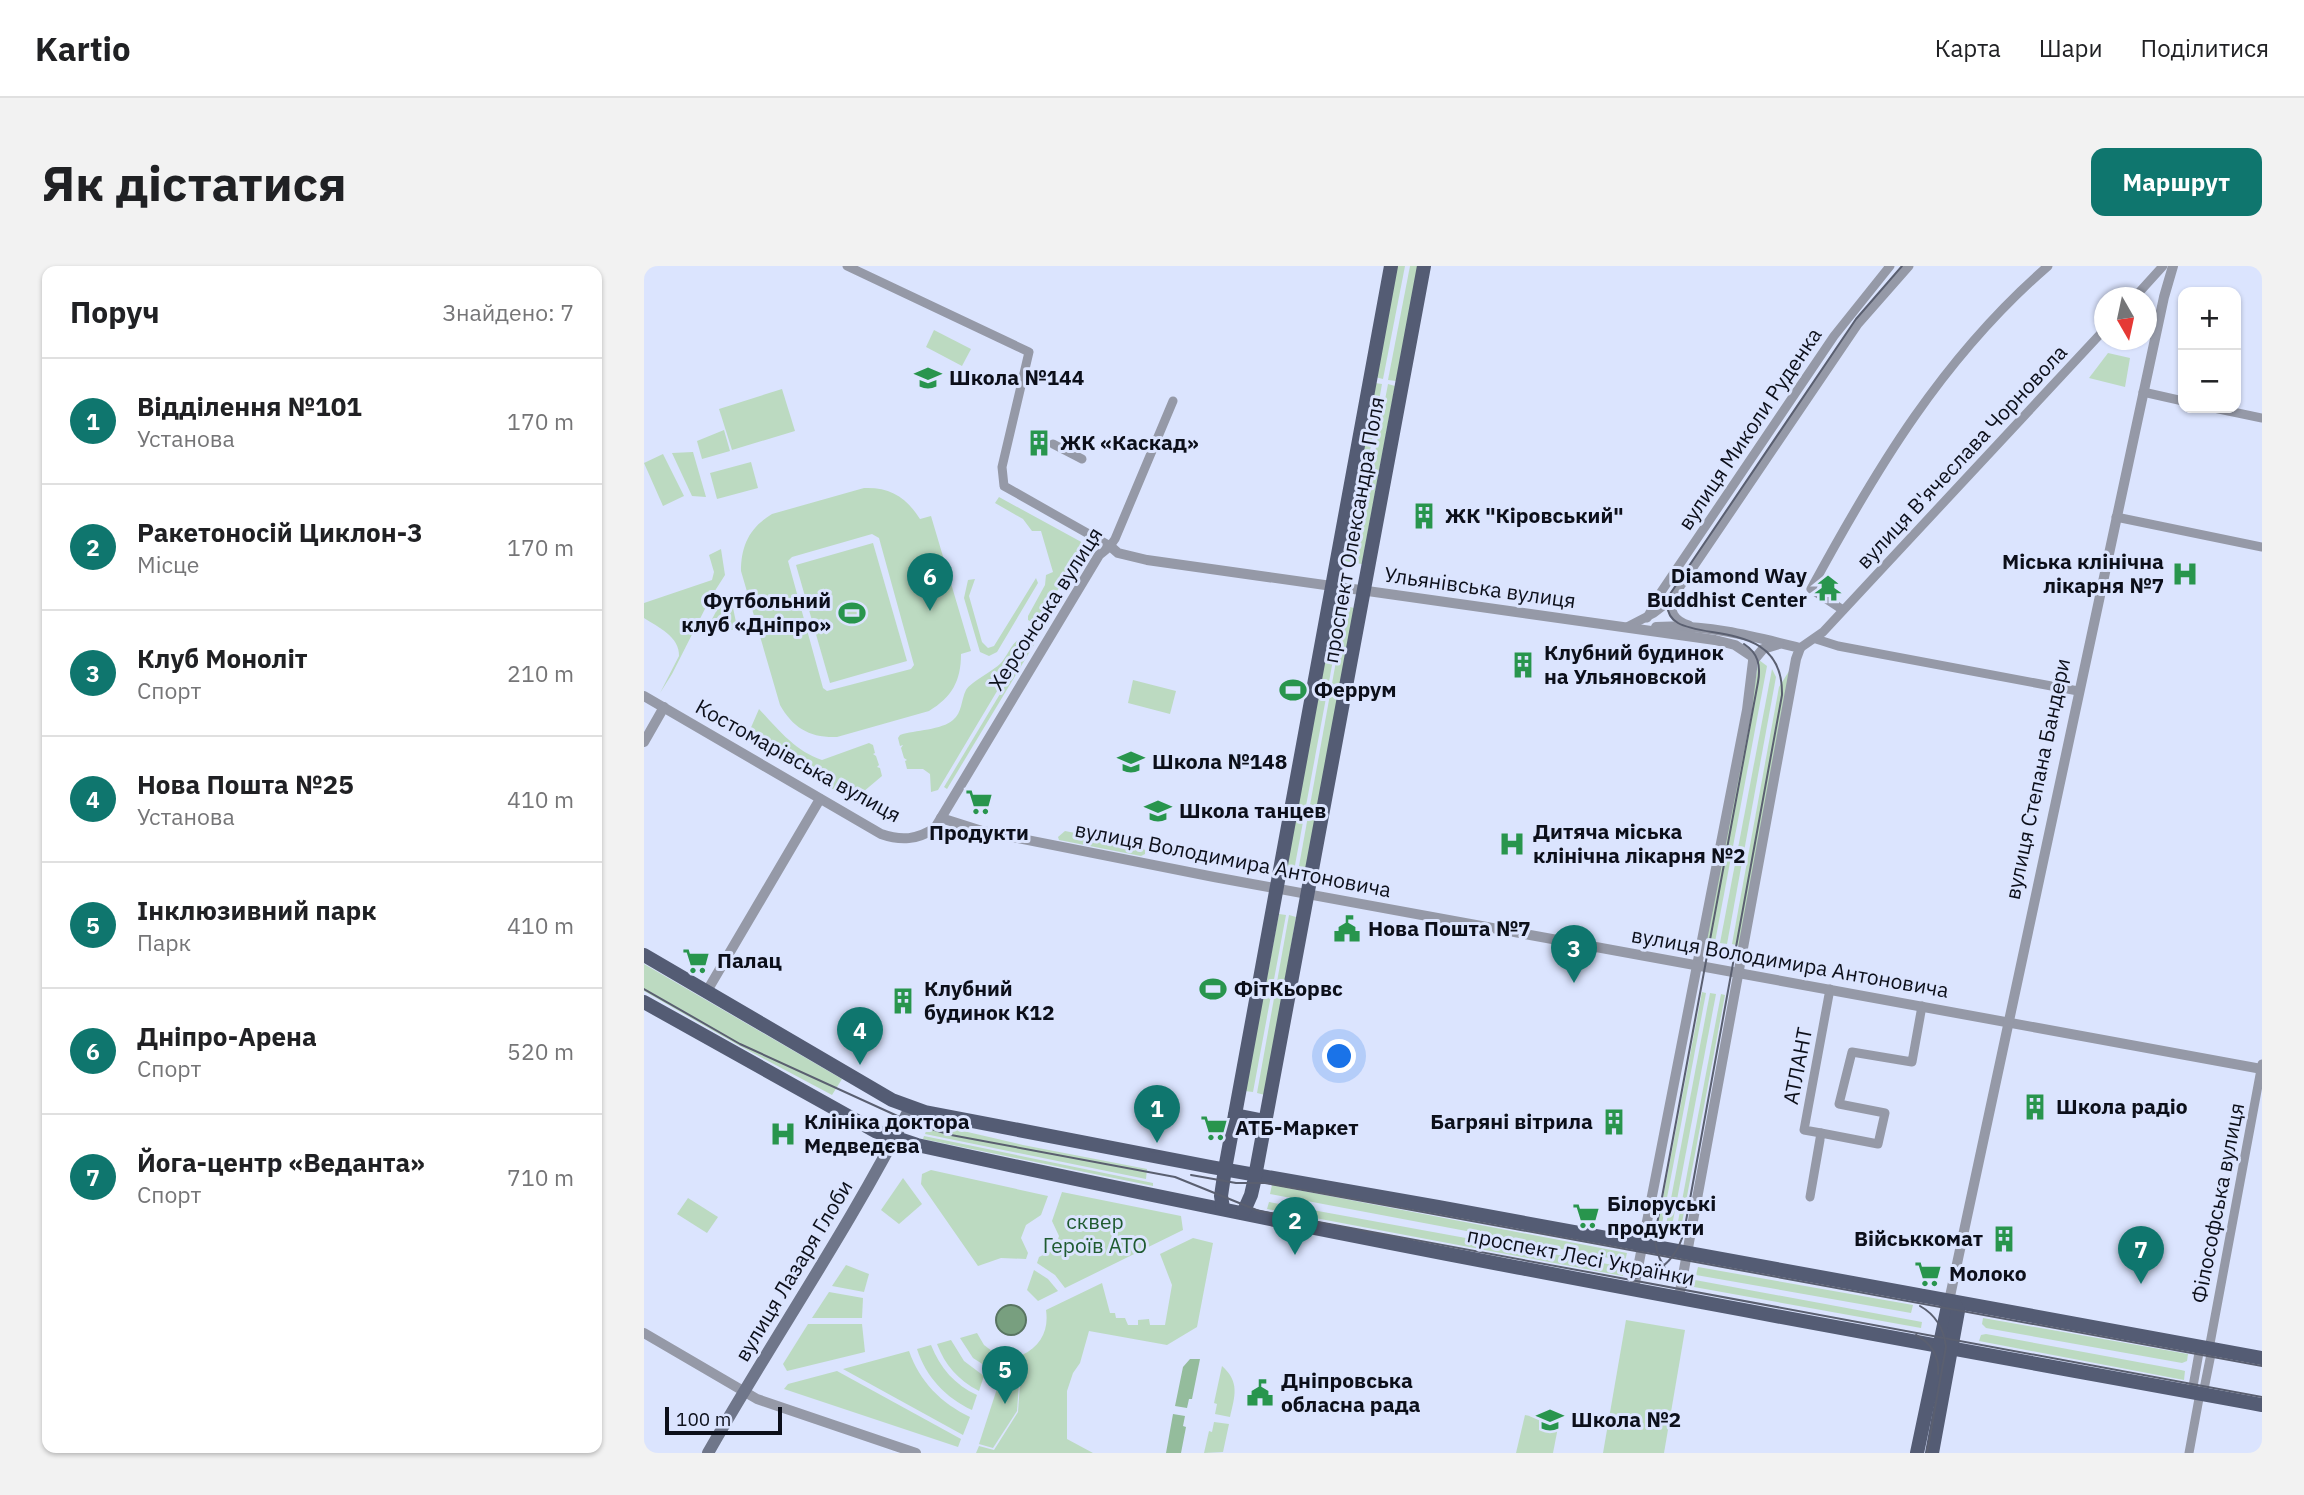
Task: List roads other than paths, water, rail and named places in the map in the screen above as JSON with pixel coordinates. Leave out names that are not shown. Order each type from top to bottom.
[{"type":"main road","name":"проспект Олександра Поля","points":[[1223,1208],[1221,1196],[1225,1169],[1391,266]]},
{"type":"main road","name":"проспект Олександра Поля","points":[[1243,1213],[1256,1174],[1424,266]]},
{"type":"main road","name":"проспект Лесі Українки","points":[[644,955],[910,1108],[976,1124],[2262,1359]]},
{"type":"main road","name":"проспект Лесі Українки","points":[[644,1002],[875,1131],[895,1139],[1243,1213],[2262,1405]]},
{"type":"main road","name":"вулиця Лазаря Глоби","points":[[708,1453],[895,1139],[910,1108]]},
{"type":"main road","points":[[1235,1115],[1265,1121]]},
{"type":"main road","name":"вулиця Степана Бандери","points":[[1932,1453],[1949,1301]]},
{"type":"main road","points":[[1908,1340],[1924,1347],[1941,1368],[1957,1358],[1975,1352]]},
{"type":"main road","name":"вулиця Степана Бандери","points":[[1917,1453],[1941,1368]]},
{"type":"street","points":[[847,266],[1029,352],[1002,467],[1004,486],[1110,547]]},
{"type":"street","name":"вулиця Миколи Руденка","points":[[1647,618],[1661,592],[1840,327],[1890,266]]},
{"type":"street","name":"вулиця Миколи Руденка","points":[[1627,627],[1647,618],[1671,600],[1858,324],[1909,266]]},
{"type":"street","points":[[1843,610],[1811,589],[1861,496],[1945,373],[2014,296],[2048,266]]},
{"type":"street","points":[[2144,287],[2163,266]]},
{"type":"street","name":"вулиця Степана Бандери","points":[[1949,1301],[2078,691],[2173,266]]},
{"type":"street","name":"вулиця В'ячеслава Чорновола","points":[[1800,648],[1816,639],[2094,341]]},
{"type":"street","points":[[2143,393],[2178,400]]},
{"type":"street","name":"Херсонська вулиця","points":[[938,823],[1098,555],[1110,547],[1115,539],[1173,401]]},
{"type":"street","points":[[2238,413],[2262,418]]},
{"type":"street","points":[[1053,444],[1082,459]]},
{"type":"street","points":[[2116,517],[2262,547]]},
{"type":"street","name":"Ульянівська вулиця","points":[[1110,547],[1130,557],[1729,643],[1753,659]]},
{"type":"street","points":[[1671,600],[1676,619],[1694,627]]},
{"type":"street","name":"Ульянівська вулиця","points":[[1641,629],[1694,627],[1740,633],[1800,648]]},
{"type":"street","points":[[1816,639],[1838,646],[2078,691]]},
{"type":"street","points":[[1634,1288],[1744,724],[1753,659],[1763,649],[1782,644]]},
{"type":"street","points":[[1679,1297],[1800,648]]},
{"type":"street","name":"Костомарівська вулиця","points":[[644,696],[881,834],[893,838],[916,838],[938,823]]},
{"type":"street","points":[[644,742],[664,707]]},
{"type":"street","points":[[706,991],[820,799]]},
{"type":"street","name":"вулиця Володимира Антоновича","points":[[938,823],[1307,894],[2262,1067]]},
{"type":"street","name":"АТЛАНТ","points":[[1821,1137],[1804,1130],[1830,989]]},
{"type":"street","points":[[1821,1137],[1878,1144],[1885,1114],[1839,1104],[1852,1052],[1912,1062],[1922,1006]]},
{"type":"street","name":"Філософська вулиця","points":[[2189,1453],[2198,1393],[2262,1067]]},
{"type":"street","points":[[1821,1137],[1810,1197],[1812,1184],[1821,1137]]},
{"type":"street","points":[[644,1333],[757,1399],[916,1453]]},
{"type":"tram line","points":[[1634,1278],[1652,1273],[1667,1263],[1684,1232],[1782,695],[1777,667],[1763,649],[1744,639],[1681,625],[1670,615],[1668,597],[1856,319],[1902,266]]},
{"type":"tram line","points":[[1686,1287],[1663,1266],[1655,1235],[1758,682],[1757,660],[1753,651],[1744,644]]},
{"type":"tram line","points":[[644,989],[740,1044],[915,1124],[951,1135],[1175,1177],[1259,1211],[2262,1397]]},
{"type":"tram line","points":[[1191,1175],[1236,1183],[1265,1183],[2262,1366]]},
{"type":"tram line","points":[[1920,1306],[1938,1323],[1946,1347],[1927,1453]]},
{"type":"tram line","points":[[1916,1335],[1933,1351],[1938,1362],[1938,1374]]},
{"type":"place","name":"Школа №144","points":[[928,378]]},
{"type":"place","name":"ЖК «Каскад»","points":[[1039,443]]},
{"type":"place","name":"ЖК \"Кіровський\"","points":[[1424,516]]},
{"type":"place","name":"Міська клінічна лікарня №7","points":[[2185,574]]},
{"type":"place","name":"Diamond Way Buddhist Center","points":[[1828,588]]},
{"type":"place","name":"Дніпро-Арена","points":[[930,611]]},
{"type":"place","name":"Футбольний клуб «Дніпро»","points":[[852,613]]},
{"type":"place","name":"Клубний будинок на Ульяновской","points":[[1523,665]]},
{"type":"place","name":"Феррум","points":[[1293,690]]},
{"type":"place","name":"Школа №148","points":[[1131,762]]},
{"type":"place","name":"Продукти","points":[[979,802]]},
{"type":"place","name":"Школа танцев","points":[[1158,811]]},
{"type":"place","name":"Дитяча міська клінічна лікарня №2","points":[[1512,844]]},
{"type":"place","name":"Нова Пошта №7","points":[[1347,929]]},
{"type":"place","name":"Палац","points":[[696,961]]},
{"type":"place","name":"Клуб Моноліт","points":[[1574,983]]},
{"type":"place","name":"ФiтКьорвс","points":[[1213,989]]},
{"type":"place","name":"Клубний будинок К12","points":[[903,1001]]},
{"type":"place","name":"Нова Пошта №25","points":[[860,1065]]},
{"type":"place","name":"Школа радіо","points":[[2035,1107]]},
{"type":"place","name":"Багряні вітрила","points":[[1614,1122]]},
{"type":"place","name":"АТБ-Маркет","points":[[1214,1128]]},
{"type":"place","name":"Клініка доктора Медведєва","points":[[783,1134]]},
{"type":"place","name":"Відділення №101","points":[[1157,1143]]},
{"type":"place","name":"Білоруські продукти","points":[[1586,1216]]},
{"type":"place","name":"Військкомат","points":[[2004,1239]]},
{"type":"place","name":"Ракетоносій Циклон-3","points":[[1295,1255]]},
{"type":"place","name":"Молоко","points":[[1928,1274]]},
{"type":"place","name":"Йога-центр «Веданта»","points":[[2141,1284]]},
{"type":"place","name":"Дніпровська обласна рада","points":[[1260,1393]]},
{"type":"place","name":"Інклюзивний парк","points":[[1005,1404]]},
{"type":"place","name":"Школа №2","points":[[1550,1420]]},
{"type":"park label","name":"сквер Героїв АТО","points":[[1095,1234]]}]
